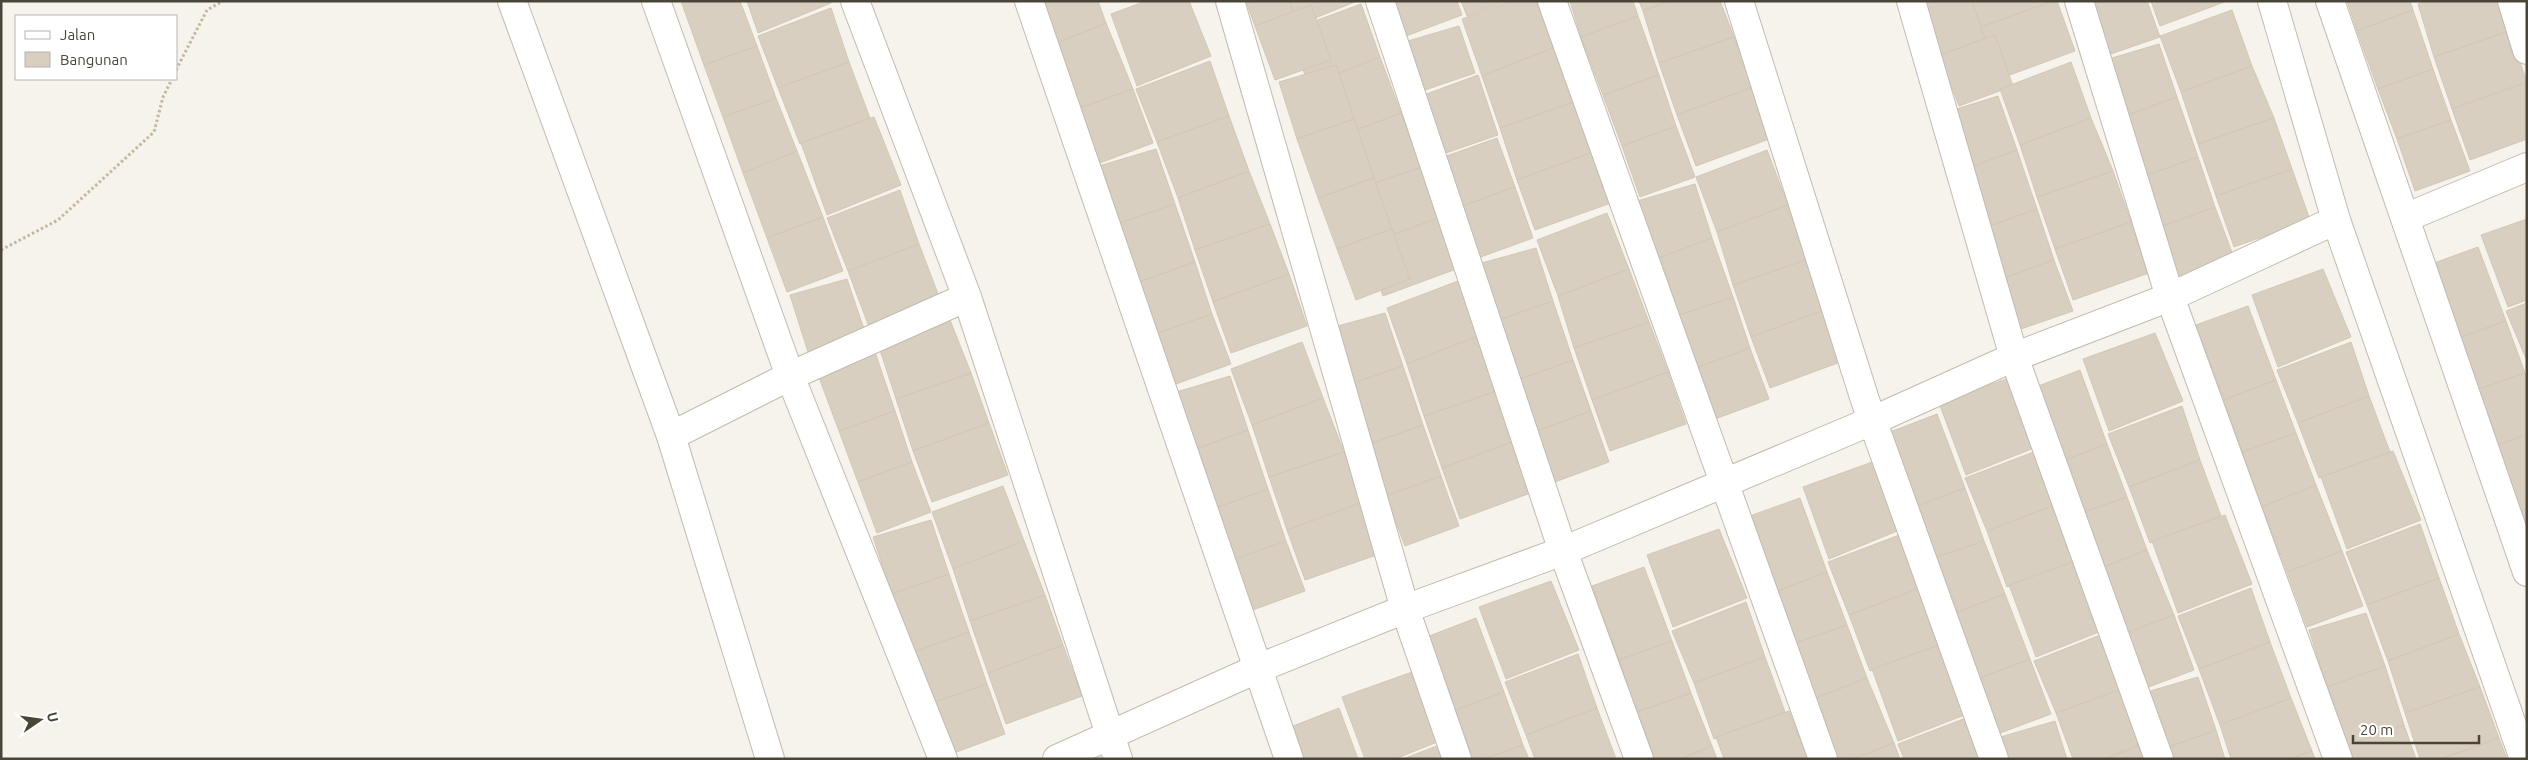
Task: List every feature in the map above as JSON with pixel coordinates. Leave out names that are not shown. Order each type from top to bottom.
[{"type":"street","points":[[512,1],[671,436],[770,759]]},
{"type":"street","points":[[656,1],[790,376],[943,759]]},
{"type":"street","points":[[855,1],[967,297],[1114,747]]},
{"type":"street","points":[[1029,1],[1290,759]]},
{"type":"street","points":[[1230,1],[1405,609],[1457,759]]},
{"type":"street","points":[[1380,1],[1563,551],[1639,759]]},
{"type":"street","points":[[1552,1],[1822,759]]},
{"type":"street","points":[[1739,1],[1865,400],[1874,420],[1994,759]]},
{"type":"street","points":[[1911,1],[2014,357],[2159,759]]},
{"type":"street","points":[[2079,1],[2170,297],[2338,759]]},
{"type":"street","points":[[2272,1],[2336,220],[2524,759]]},
{"type":"street","points":[[2330,1],[2527,572]]},
{"type":"street","points":[[2512,1],[2527,50]]},
{"type":"street","points":[[2405,218],[2527,167]]},
{"type":"street","points":[[1057,759],[1114,747],[1259,668],[1405,609],[1563,551],[1874,420],[2014,357],[2170,297],[2336,220]]},
{"type":"street","points":[[671,436],[790,376],[967,297]]},
{"type":"path","points":[[178,66],[207,10],[223,1]]},
{"type":"path","points":[[1,250],[58,220],[154,132],[162,97],[171,80]]},
{"type":"building","points":[[681,1],[740,1],[757,46],[704,65]]},
{"type":"building","points":[[747,1],[831,1],[831,3],[758,33]]},
{"type":"building","points":[[1037,1],[1098,1],[1106,23],[1053,45]]},
{"type":"building","points":[[1146,1],[1189,1],[1211,56],[1137,86],[1111,14]]},
{"type":"building","points":[[1246,1],[1309,1],[1311,5],[1255,26]]},
{"type":"building","points":[[1289,1],[1357,1],[1298,25]]},
{"type":"building","points":[[1393,1],[1457,1],[1462,15],[1406,36]]},
{"type":"building","points":[[1461,1],[1506,1],[1467,16]]},
{"type":"building","points":[[1510,1],[1536,1],[1553,48],[1482,76],[1462,19]]},
{"type":"building","points":[[1570,1],[1633,1],[1638,16],[1581,37]]},
{"type":"building","points":[[1639,1],[1668,1],[1643,11]]},
{"type":"building","points":[[1668,1],[1720,1],[1734,37],[1659,63],[1643,11]]},
{"type":"building","points":[[1929,1],[1983,1],[1995,35],[1940,55],[1921,4]]},
{"type":"building","points":[[1972,1],[2053,1],[1981,27]]},
{"type":"building","points":[[2057,1],[2075,51],[1999,79],[1981,27]]},
{"type":"building","points":[[2097,1],[2147,1],[2160,37],[2105,56],[2086,5]]},
{"type":"building","points":[[2151,1],[2227,1],[2160,26]]},
{"type":"building","points":[[2347,1],[2410,1],[2413,10],[2357,31]]},
{"type":"building","points":[[2426,1],[2498,1],[2509,31],[2434,57],[2418,4]]},
{"type":"building","points":[[1361,4],[1380,57],[1309,85],[1288,31]]},
{"type":"building","points":[[1311,5],[1331,60],[1275,80],[1255,26]]},
{"type":"building","points":[[831,8],[849,62],[778,88],[758,36]]},
{"type":"building","points":[[2232,10],[2252,66],[2181,92],[2160,36]]},
{"type":"building","points":[[2413,10],[2433,69],[2378,89],[2357,31]]},
{"type":"building","points":[[1638,16],[1659,75],[1603,95],[1581,37]]},
{"type":"building","points":[[1106,23],[1133,89],[1077,109],[1053,45]]},
{"type":"building","points":[[1459,26],[1475,73],[1419,92],[1401,43]]},
{"type":"building","points":[[2509,31],[2527,82],[2452,109],[2434,57]]},
{"type":"building","points":[[1995,35],[2013,86],[1959,106],[1940,55]]},
{"type":"building","points":[[1734,37],[1753,87],[1677,115],[1659,63]]},
{"type":"building","points":[[2159,44],[2177,97],[2120,118],[2102,61]]},
{"type":"building","points":[[757,46],[776,98],[723,117],[704,65]]},
{"type":"building","points":[[1553,48],[1574,102],[1500,128],[1482,76]]},
{"type":"building","points":[[1380,57],[1401,113],[1330,140],[1309,85]]},
{"type":"building","points":[[1210,61],[1229,116],[1157,142],[1136,89]]},
{"type":"building","points":[[849,62],[870,118],[800,144],[778,88]]},
{"type":"building","points":[[2071,62],[2091,118],[2020,145],[2000,89]]},
{"type":"building","points":[[1336,65],[1354,119],[1297,139],[1279,82]]},
{"type":"building","points":[[2252,66],[2274,118],[2198,144],[2181,92]]},
{"type":"building","points":[[2433,69],[2451,120],[2397,139],[2378,89]]},
{"type":"building","points":[[1478,75],[1498,135],[1443,154],[1421,96]]},
{"type":"building","points":[[1659,75],[1676,126],[1622,146],[1603,95]]},
{"type":"building","points":[[2527,82],[2527,139],[2470,160],[2452,109]]},
{"type":"building","points":[[1753,87],[1772,138],[1696,166],[1677,115]]},
{"type":"building","points":[[1133,89],[1153,143],[1097,164],[1077,109]]},
{"type":"building","points":[[1998,96],[2017,150],[1963,170],[1947,112]]},
{"type":"building","points":[[2177,97],[2198,157],[2142,177],[2120,118]]},
{"type":"building","points":[[776,98],[797,151],[743,173],[723,117]]},
{"type":"building","points":[[1574,102],[1593,152],[1517,180],[1500,128]]},
{"type":"building","points":[[1401,113],[1422,167],[1347,192],[1330,140]]},
{"type":"building","points":[[1229,116],[1249,171],[1178,198],[1157,142]]},
{"type":"building","points":[[874,117],[901,185],[827,215],[801,143]]},
{"type":"building","points":[[2091,118],[2113,171],[2037,197],[2020,145]]},
{"type":"building","points":[[2274,118],[2292,169],[2216,196],[2198,144]]},
{"type":"building","points":[[1354,119],[1374,178],[1318,198],[1297,139]]},
{"type":"building","points":[[2451,120],[2470,171],[2415,191],[2397,139]]},
{"type":"building","points":[[1676,126],[1695,177],[1640,197],[1622,146]]},
{"type":"building","points":[[1497,138],[1515,187],[1460,207],[1441,158]]},
{"type":"building","points":[[1156,149],[1175,204],[1117,224],[1099,166]]},
{"type":"building","points":[[1767,150],[1788,205],[1717,232],[1696,177]]},
{"type":"building","points":[[2017,150],[2037,209],[1981,229],[1963,170]]},
{"type":"building","points":[[797,151],[823,217],[767,238],[743,173]]},
{"type":"building","points":[[1593,152],[1611,203],[1535,230],[1517,180]]},
{"type":"building","points":[[2198,157],[2215,207],[2160,227],[2142,177]]},
{"type":"building","points":[[1422,167],[1441,217],[1365,245],[1347,192]]},
{"type":"building","points":[[2292,169],[2310,220],[2234,247],[2216,196]]},
{"type":"building","points":[[1249,171],[1270,224],[1195,250],[1178,198]]},
{"type":"building","points":[[2113,171],[2131,222],[2055,249],[2037,197]]},
{"type":"building","points":[[1374,178],[1392,229],[1337,249],[1318,198]]},
{"type":"building","points":[[1695,184],[1712,238],[1656,259],[1637,201]]},
{"type":"building","points":[[1515,187],[1533,238],[1478,258],[1460,207]]},
{"type":"building","points":[[900,190],[919,244],[848,271],[827,218]]},
{"type":"building","points":[[1175,204],[1195,262],[1139,282],[1117,224]]},
{"type":"building","points":[[1788,205],[1809,259],[1733,285],[1717,232]]},
{"type":"building","points":[[2215,207],[2234,258],[2179,278],[2160,227]]},
{"type":"building","points":[[2037,209],[2054,260],[1999,280],[1981,229]]},
{"type":"building","points":[[1607,213],[1629,269],[1558,296],[1537,240]]},
{"type":"building","points":[[823,217],[843,271],[787,292],[767,238]]},
{"type":"building","points":[[1441,217],[1459,268],[1383,296],[1365,245]]},
{"type":"building","points":[[2527,219],[2527,300],[2508,307],[2481,235]]},
{"type":"building","points":[[2131,222],[2149,273],[2073,300],[2055,249]]},
{"type":"building","points":[[1270,224],[1289,274],[1213,302],[1195,250]]},
{"type":"building","points":[[1392,229],[1410,279],[1356,300],[1337,249]]},
{"type":"building","points":[[1712,238],[1733,297],[1677,316],[1656,259]]},
{"type":"building","points":[[919,244],[940,299],[869,327],[848,271]]},
{"type":"building","points":[[2478,247],[2506,321],[2453,340],[2426,266]]},
{"type":"building","points":[[1536,248],[1553,301],[1496,321],[1478,264]]},
{"type":"building","points":[[1809,259],[1827,309],[1751,337],[1733,285]]},
{"type":"building","points":[[2054,260],[2073,311],[2018,330],[1999,280]]},
{"type":"building","points":[[1195,262],[1212,314],[1158,333],[1139,282]]},
{"type":"building","points":[[1629,269],[1649,322],[1574,348],[1558,296]]},
{"type":"building","points":[[2323,269],[2351,337],[2278,367],[2252,295]]},
{"type":"building","points":[[1289,274],[1307,326],[1231,353],[1213,302]]},
{"type":"building","points":[[847,279],[865,332],[808,352],[790,295]]},
{"type":"building","points":[[1458,281],[1478,336],[1407,364],[1387,308]]},
{"type":"building","points":[[1733,297],[1750,348],[1696,368],[1677,316]]},
{"type":"building","points":[[1553,301],[1573,360],[1518,380],[1496,321]]},
{"type":"building","points":[[2527,303],[2527,361],[2506,311]]},
{"type":"building","points":[[2248,306],[2276,380],[2224,400],[2196,325]]},
{"type":"building","points":[[1827,309],[1846,360],[1770,388],[1751,337]]},
{"type":"building","points":[[1385,313],[1403,366],[1345,386],[1327,329]]},
{"type":"building","points":[[1212,314],[1231,364],[1176,384],[1158,333]]},
{"type":"building","points":[[950,320],[971,373],[896,399],[879,347]]},
{"type":"building","points":[[2506,321],[2525,373],[2471,392],[2453,340]]},
{"type":"building","points":[[1649,322],[1668,372],[1592,400],[1574,348]]},
{"type":"building","points":[[2155,333],[2183,401],[2109,431],[2083,359]]},
{"type":"building","points":[[1478,336],[1500,390],[1424,416],[1407,364]]},
{"type":"building","points":[[1302,342],[1323,398],[1252,425],[1231,369]]},
{"type":"building","points":[[2351,342],[2369,396],[2298,423],[2277,370]]},
{"type":"building","points":[[1750,348],[1769,399],[1715,419],[1696,368]]},
{"type":"building","points":[[875,352],[895,411],[839,431],[817,372]]},
{"type":"building","points":[[1573,360],[1591,411],[1537,431],[1518,380]]},
{"type":"building","points":[[1403,366],[1423,425],[1367,445],[1345,386]]},
{"type":"building","points":[[2080,370],[2107,444],[2055,464],[2028,390]]},
{"type":"building","points":[[1668,372],[1686,424],[1610,451],[1592,400]]},
{"type":"building","points":[[971,373],[989,423],[913,451],[896,399]]},
{"type":"building","points":[[2525,373],[2527,378],[2527,434],[2491,448],[2471,392]]},
{"type":"building","points":[[1230,376],[1248,430],[1191,451],[1173,393]]},
{"type":"building","points":[[2012,377],[2039,446],[1966,475],[1939,403]]},
{"type":"building","points":[[2276,380],[2296,433],[2242,452],[2224,400]]},
{"type":"building","points":[[1500,390],[1518,440],[1442,468],[1424,416]]},
{"type":"building","points":[[2369,396],[2390,452],[2319,478],[2298,423]]},
{"type":"building","points":[[1323,398],[1344,452],[1269,477],[1252,425]]},
{"type":"building","points":[[2182,406],[2200,460],[2129,487],[2108,434]]},
{"type":"building","points":[[895,411],[912,462],[858,482],[839,431]]},
{"type":"building","points":[[1591,411],[1609,462],[1555,482],[1537,431]]},
{"type":"building","points":[[1937,414],[1965,488],[1912,508],[1885,434]]},
{"type":"building","points":[[989,423],[1008,475],[932,502],[913,451]]},
{"type":"building","points":[[1423,425],[1441,476],[1386,496],[1367,445]]},
{"type":"building","points":[[1248,430],[1268,489],[1213,509],[1191,451]]},
{"type":"building","points":[[2296,433],[2316,485],[2262,507],[2242,452]]},
{"type":"building","points":[[2527,434],[2527,509],[2516,513],[2491,448]]},
{"type":"building","points":[[1518,440],[1536,491],[1460,519],[1442,468]]},
{"type":"building","points":[[2107,444],[2127,497],[2073,516],[2055,464]]},
{"type":"building","points":[[2039,450],[2057,504],[1987,531],[1965,478]]},
{"type":"building","points":[[2393,451],[2421,520],[2347,549],[2321,477]]},
{"type":"building","points":[[1344,452],[1363,502],[1287,530],[1269,477]]},
{"type":"building","points":[[2200,460],[2221,516],[2150,543],[2129,487]]},
{"type":"building","points":[[1875,461],[1902,529],[1829,559],[1803,487]]},
{"type":"building","points":[[912,462],[931,512],[877,533],[858,482]]},
{"type":"building","points":[[1441,476],[1459,526],[1405,546],[1386,496]]},
{"type":"building","points":[[2316,485],[2342,551],[2287,572],[2262,507]]},
{"type":"building","points":[[1003,486],[1024,541],[953,569],[932,512]]},
{"type":"building","points":[[1965,488],[1984,541],[1930,559],[1912,508]]},
{"type":"building","points":[[1268,489],[1286,541],[1232,560],[1213,509]]},
{"type":"building","points":[[2127,497],[2147,550],[2094,571],[2073,516]]},
{"type":"building","points":[[1800,498],[1827,572],[1775,592],[1747,517]]},
{"type":"building","points":[[1363,502],[1382,553],[1305,580],[1287,530]]},
{"type":"building","points":[[2057,504],[2078,561],[2007,587],[1987,531]]},
{"type":"building","points":[[2527,509],[2527,541],[2516,513]]},
{"type":"building","points":[[2225,515],[2252,584],[2178,613],[2152,541]]},
{"type":"building","points":[[931,520],[949,574],[892,594],[873,537]]},
{"type":"building","points":[[2420,524],[2439,578],[2367,605],[2346,552]]},
{"type":"building","points":[[1719,529],[1747,598],[1673,627],[1647,555]]},
{"type":"building","points":[[1902,534],[1920,588],[1849,615],[1828,562]]},
{"type":"building","points":[[1024,541],[1045,595],[970,621],[953,569]]},
{"type":"building","points":[[1286,541],[1305,591],[1250,611],[1232,560]]},
{"type":"building","points":[[1984,541],[2005,594],[1950,615],[1930,559]]},
{"type":"building","points":[[2147,550],[2174,615],[2118,636],[2094,571]]},
{"type":"building","points":[[2342,551],[2363,606],[2307,627],[2287,572]]},
{"type":"building","points":[[2081,559],[2109,628],[2036,657],[2009,585]]},
{"type":"building","points":[[1644,567],[1672,641],[1619,660],[1592,586]]},
{"type":"building","points":[[1827,572],[1847,625],[1793,644],[1775,592]]},
{"type":"building","points":[[949,574],[969,632],[914,652],[892,594]]},
{"type":"building","points":[[2439,578],[2459,634],[2388,661],[2367,605]]},
{"type":"building","points":[[1551,581],[1579,650],[1506,679],[1479,607]]},
{"type":"building","points":[[1920,588],[1941,644],[1870,671],[1849,615]]},
{"type":"building","points":[[2251,588],[2270,642],[2199,669],[2178,616]]},
{"type":"building","points":[[2005,594],[2030,659],[1975,680],[1950,615]]},
{"type":"building","points":[[1045,595],[1063,645],[988,673],[970,621]]},
{"type":"building","points":[[1746,602],[1765,657],[1694,683],[1672,631]]},
{"type":"building","points":[[2366,613],[2385,666],[2327,687],[2309,630]]},
{"type":"building","points":[[2174,615],[2194,670],[2138,691],[2118,636]]},
{"type":"building","points":[[1476,618],[1504,692],[1451,712],[1424,638]]},
{"type":"building","points":[[1847,625],[1867,678],[1814,699],[1793,644]]},
{"type":"building","points":[[969,632],[987,684],[932,703],[914,652]]},
{"type":"building","points":[[2108,632],[2127,687],[2056,713],[2034,661]]},
{"type":"building","points":[[2459,634],[2480,687],[2405,713],[2388,661]]},
{"type":"building","points":[[1672,641],[1691,693],[1637,712],[1619,660]]},
{"type":"building","points":[[2270,642],[2291,698],[2220,725],[2199,669]]},
{"type":"building","points":[[1945,643],[1972,712],[1898,741],[1872,669]]},
{"type":"building","points":[[1063,645],[1082,696],[1006,724],[988,673]]},
{"type":"building","points":[[1578,654],[1597,708],[1526,735],[1505,682]]},
{"type":"building","points":[[1765,657],[1785,712],[1714,739],[1694,683]]},
{"type":"building","points":[[2030,659],[2051,714],[1995,735],[1975,680]]},
{"type":"building","points":[[2385,666],[2404,725],[2348,745],[2327,687]]},
{"type":"building","points":[[1415,671],[1442,740],[1395,759],[1365,759],[1342,697]]},
{"type":"building","points":[[2198,677],[2216,730],[2158,751],[2140,694]]},
{"type":"building","points":[[1867,678],[1894,743],[1853,759],[1836,759],[1814,699]]},
{"type":"building","points":[[987,684],[1005,734],[951,754],[932,703]]},
{"type":"building","points":[[2127,687],[2148,742],[2104,759],[2073,759],[2056,713]]},
{"type":"building","points":[[2480,687],[2499,738],[2441,759],[2420,759],[2405,713]]},
{"type":"building","points":[[1504,692],[1523,745],[1484,759],[1468,759],[1451,712]]},
{"type":"building","points":[[1691,693],[1712,746],[1680,759],[1654,759],[1637,712]]},
{"type":"building","points":[[2291,698],[2312,751],[2290,759],[2231,759],[2220,725]]},
{"type":"building","points":[[1339,708],[1358,759],[1299,759],[1288,728]]},
{"type":"building","points":[[1597,708],[1616,759],[1535,759],[1526,735]]},
{"type":"building","points":[[1789,711],[1808,759],[1724,759],[1716,737]]},
{"type":"building","points":[[1971,716],[1986,759],[1904,759],[1898,744]]},
{"type":"building","points":[[2055,721],[2067,759],[2004,759],[1997,738]]},
{"type":"building","points":[[2404,725],[2416,759],[2353,759],[2348,745]]},
{"type":"building","points":[[2216,730],[2225,759],[2161,759],[2158,751]]},
{"type":"building","points":[[2499,738],[2507,759],[2441,759]]},
{"type":"building","points":[[2148,742],[2154,759],[2104,759]]},
{"type":"building","points":[[1894,743],[1900,759],[1853,759]]},
{"type":"building","points":[[1442,744],[1447,759],[1403,759]]},
{"type":"building","points":[[1523,745],[1529,759],[1484,759]]},
{"type":"building","points":[[1712,746],[1717,759],[1680,759]]},
{"type":"building","points":[[2312,751],[2315,759],[2290,759]]}]
